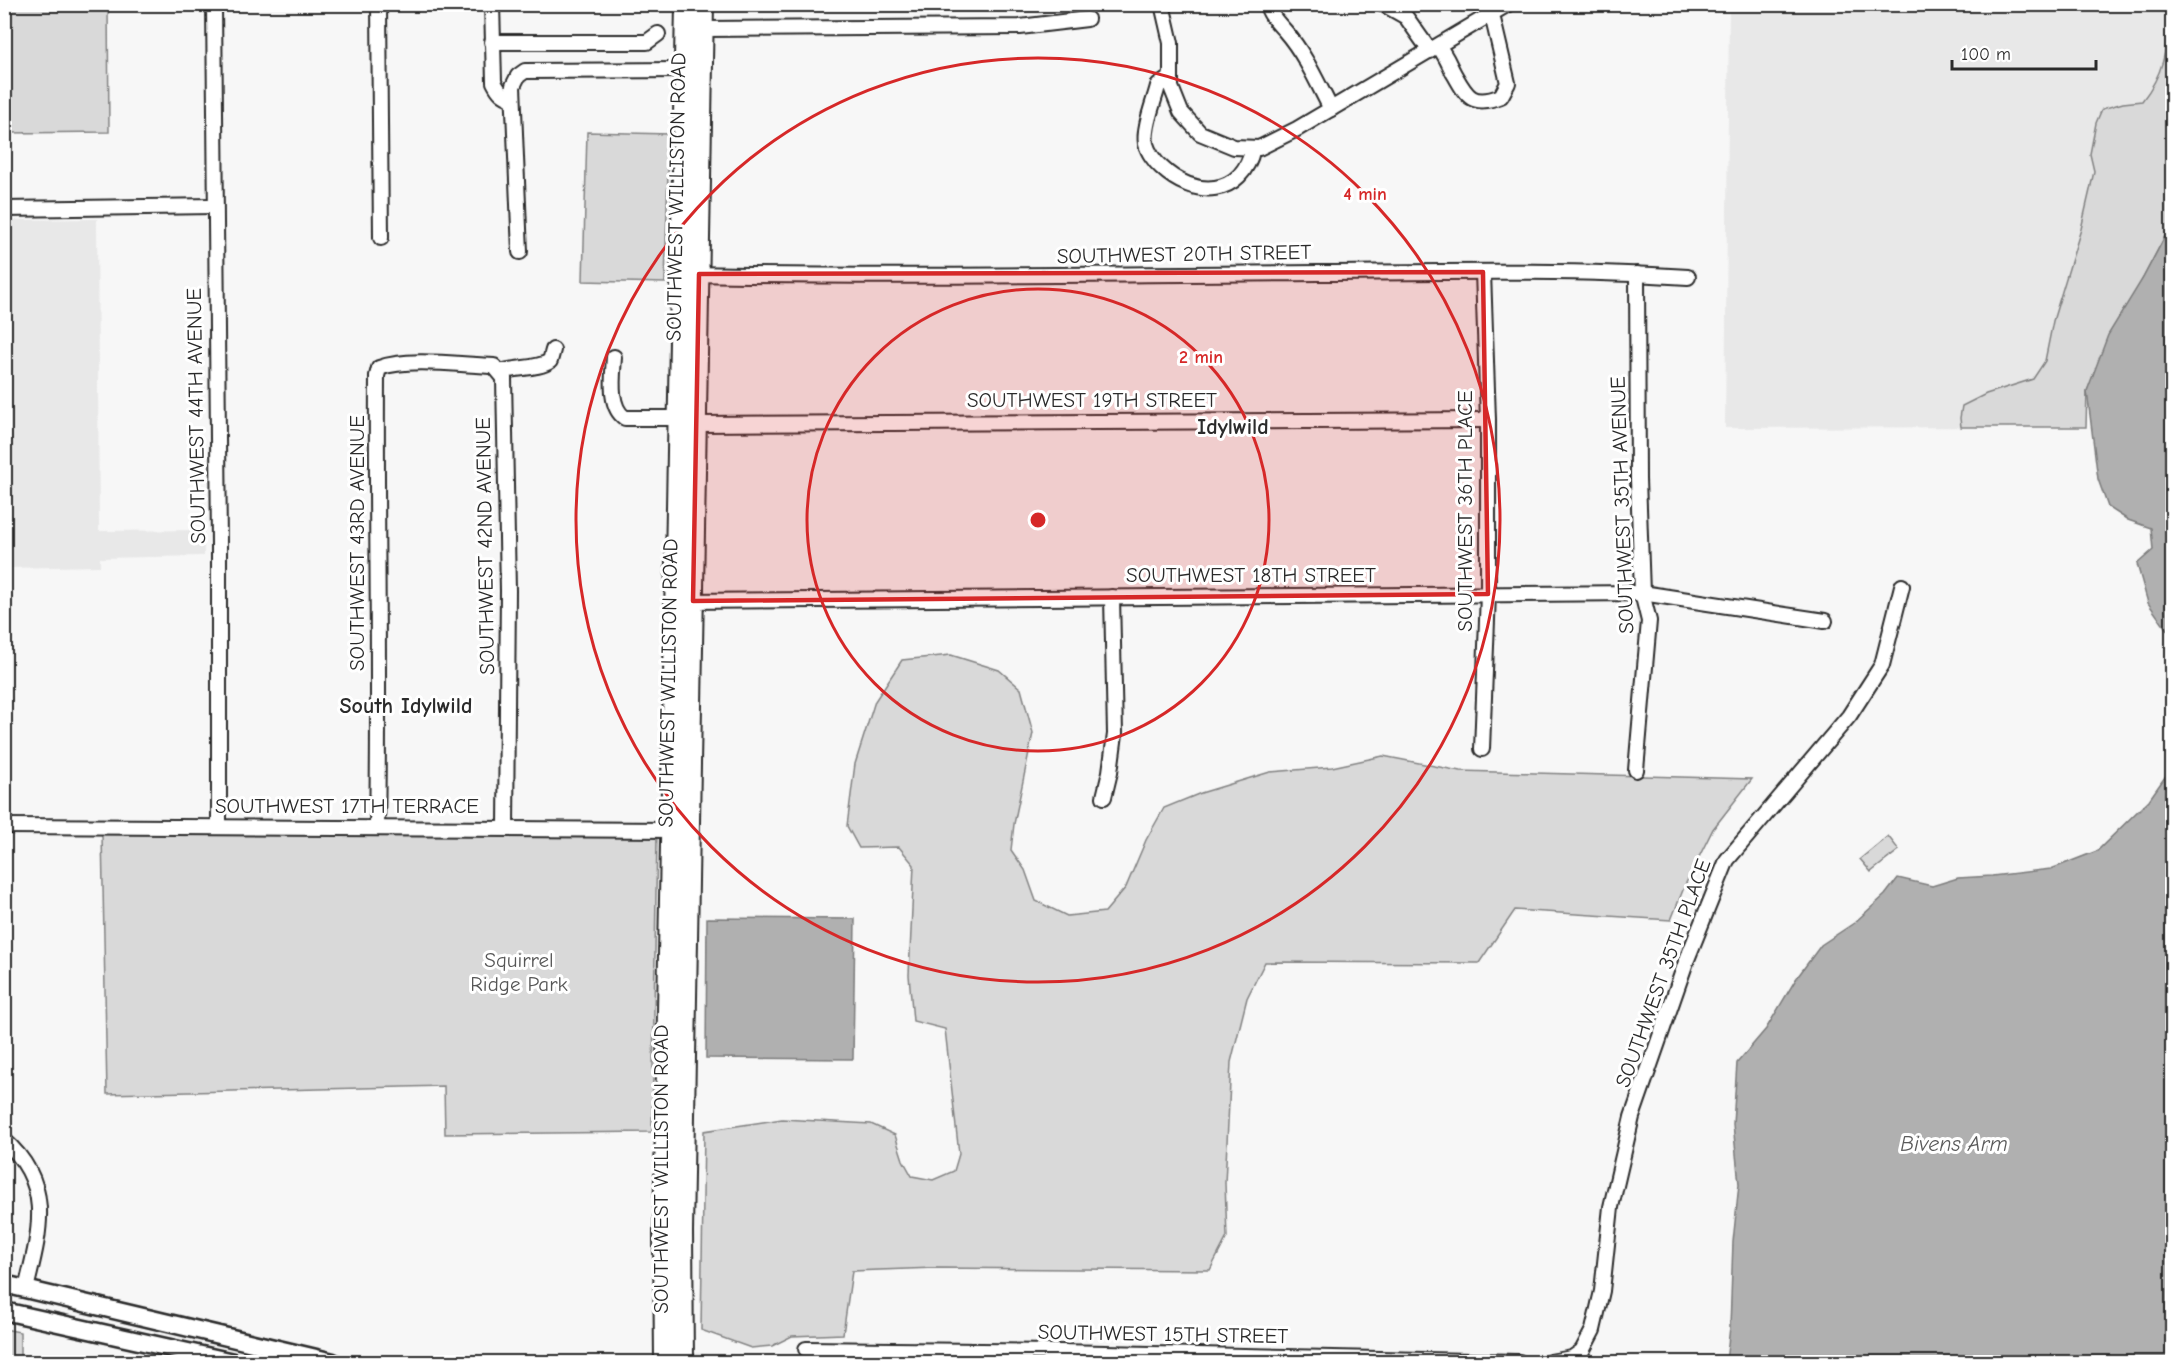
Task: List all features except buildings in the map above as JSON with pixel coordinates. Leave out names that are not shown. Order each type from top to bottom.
[{"type":"highway","name":"SOUTHWEST WILLISTON ROAD","points":[[665,1362],[675,1122],[688,422],[690,274],[685,70],[686,4]]},
{"type":"highway","name":"SOUTHWEST WILLISTON ROAD","points":[[690,274],[704,4]]},
{"type":"highway","name":"SOUTHWEST WILLISTON ROAD","points":[[675,1122],[683,1362]]},
{"type":"main road","points":[[4,1284],[333,1362]]},
{"type":"main road","points":[[26,1289],[12,1313],[233,1362]]},
{"type":"main road","points":[[180,1350],[187,1329]]},
{"type":"street","name":"SOUTHWEST 44TH AVENUE","points":[[214,4],[219,826]]},
{"type":"street","points":[[379,4],[381,238]]},
{"type":"street","points":[[492,4],[494,82],[498,91],[513,99]]},
{"type":"street","points":[[1162,4],[1171,43],[1171,87],[1181,112],[1200,133],[1234,147],[1253,148],[1259,148],[1298,129],[1508,4]]},
{"type":"street","points":[[1267,4],[1268,10],[1300,51],[1331,109]]},
{"type":"street","points":[[1383,4],[1406,17],[1434,49],[1466,95],[1485,100],[1501,96],[1508,83],[1492,15]]},
{"type":"street","points":[[703,29],[1020,27],[1087,19]]},
{"type":"street","points":[[492,42],[647,42],[658,34]]},
{"type":"street","points":[[520,252],[513,99],[513,86],[518,76],[525,71],[685,70]]},
{"type":"street","points":[[1171,77],[1158,86],[1149,118],[1146,144],[1155,162],[1170,176],[1199,189],[1215,189],[1229,184],[1242,173],[1250,161],[1253,148]]},
{"type":"street","points":[[4,209],[215,206]]},
{"type":"street","name":"SOUTHWEST 20TH STREET","points":[[690,274],[1068,276],[1483,272],[1688,277]]},
{"type":"street","name":"SOUTHWEST 36TH PLACE","points":[[1482,749],[1488,594],[1488,420],[1483,272]]},
{"type":"street","name":"SOUTHWEST 35TH AVENUE","points":[[1636,770],[1649,621],[1642,593],[1638,478],[1637,274]]},
{"type":"street","points":[[500,372],[519,367],[545,365],[550,361],[553,350]]},
{"type":"street","name":"SOUTHWEST 19TH STREET","points":[[614,357],[615,404],[618,414],[625,418],[688,422],[1488,420]]},
{"type":"street","name":"SOUTHWEST 43RD AVENUE","points":[[377,827],[379,727],[377,375],[379,368],[390,364],[428,363],[494,366],[500,372]]},
{"type":"street","name":"SOUTHWEST 42ND AVENUE","points":[[500,372],[504,378],[507,500],[508,789],[506,828]]},
{"type":"street","name":"SOUTHWEST 35TH PLACE","points":[[1550,1362],[1572,1358],[1582,1351],[1593,1329],[1602,1291],[1611,1207],[1632,1117],[1686,962],[1727,860],[1849,716],[1882,664],[1902,586]]},
{"type":"street","name":"SOUTHWEST 18TH STREET","points":[[684,601],[1642,593],[1825,621]]},
{"type":"street","points":[[1104,797],[1115,734],[1112,597]]},
{"type":"street","name":"SOUTHWEST 17TH TERRACE","points":[[4,826],[680,830]]},
{"type":"street","points":[[4,1140],[21,1156],[33,1175],[38,1189],[36,1250],[26,1289]]},
{"type":"street","name":"SOUTHWEST 15TH STREET","points":[[806,1349],[1519,1362]]},
{"type":"highlighted area","points":[[1483,272],[1488,594],[693,601],[699,274]]},
{"type":"shaded area","points":[[1729,5],[2172,5],[2172,223],[2087,391],[2086,427],[1725,428]]},
{"type":"shaded area","points":[[97,219],[99,531],[204,530],[204,556],[100,558],[100,566],[7,568],[9,820],[4,820],[4,220]]},
{"type":"shaded area","points":[[692,1353],[971,1362],[692,1362]]},
{"type":"green space","points":[[4,5],[108,5],[109,132],[5,133]]},
{"type":"green space","points":[[2170,5],[2172,5],[2172,223],[2087,391],[2086,427],[1961,427],[1962,406],[1986,394],[2033,379],[2045,361],[2053,321],[2081,229],[2090,190],[2094,171],[2090,154],[2096,123],[2102,109],[2142,101],[2151,89],[2164,55]]},
{"type":"green space","points":[[587,132],[669,134],[665,283],[583,281]]},
{"type":"green space","points":[[951,655],[999,670],[1021,689],[1033,733],[1014,824],[1011,850],[1025,870],[1036,901],[1067,916],[1105,912],[1126,887],[1146,840],[1164,808],[1201,793],[1270,772],[1332,767],[1383,756],[1460,771],[1752,779],[1713,829],[1685,885],[1671,920],[1515,910],[1479,963],[1265,962],[1247,998],[1231,1062],[1225,1183],[1227,1237],[1210,1270],[935,1268],[852,1271],[843,1334],[792,1336],[772,1346],[751,1348],[701,1330],[704,1131],[782,1119],[871,1124],[895,1135],[903,1160],[912,1176],[933,1180],[954,1171],[959,1154],[945,1029],[913,1021],[909,975],[914,865],[899,847],[859,848],[847,826],[855,764],[875,701],[902,660]]},
{"type":"green space","name":"Squirrel Ridge Park","points":[[102,834],[657,836],[652,1132],[445,1134],[444,1086],[107,1094]]},
{"type":"green space","points":[[1888,836],[1899,850],[1871,872],[1860,859]]},
{"type":"green space","points":[[4,1329],[20,1332],[20,1362],[5,1362]]},
{"type":"water","points":[[2172,223],[2172,637],[2148,603],[2137,564],[2153,550],[2151,528],[2128,520],[2108,507],[2098,479],[2087,391],[2108,335],[2143,278]]},
{"type":"water","name":"Bivens Arm","points":[[2172,767],[2172,1362],[1726,1362],[1739,1184],[1733,1124],[1737,1063],[1766,1029],[1796,979],[1821,945],[1854,923],[1885,895],[1898,878],[1932,886],[1958,878],[2051,869],[2097,851],[2149,800]]},
{"type":"water","points":[[707,918],[855,919],[853,1059],[706,1058]]},
{"type":"district","name":"Idylwild","points":[[1233,427]]},
{"type":"district","name":"South Idylwild","points":[[406,706]]}]
